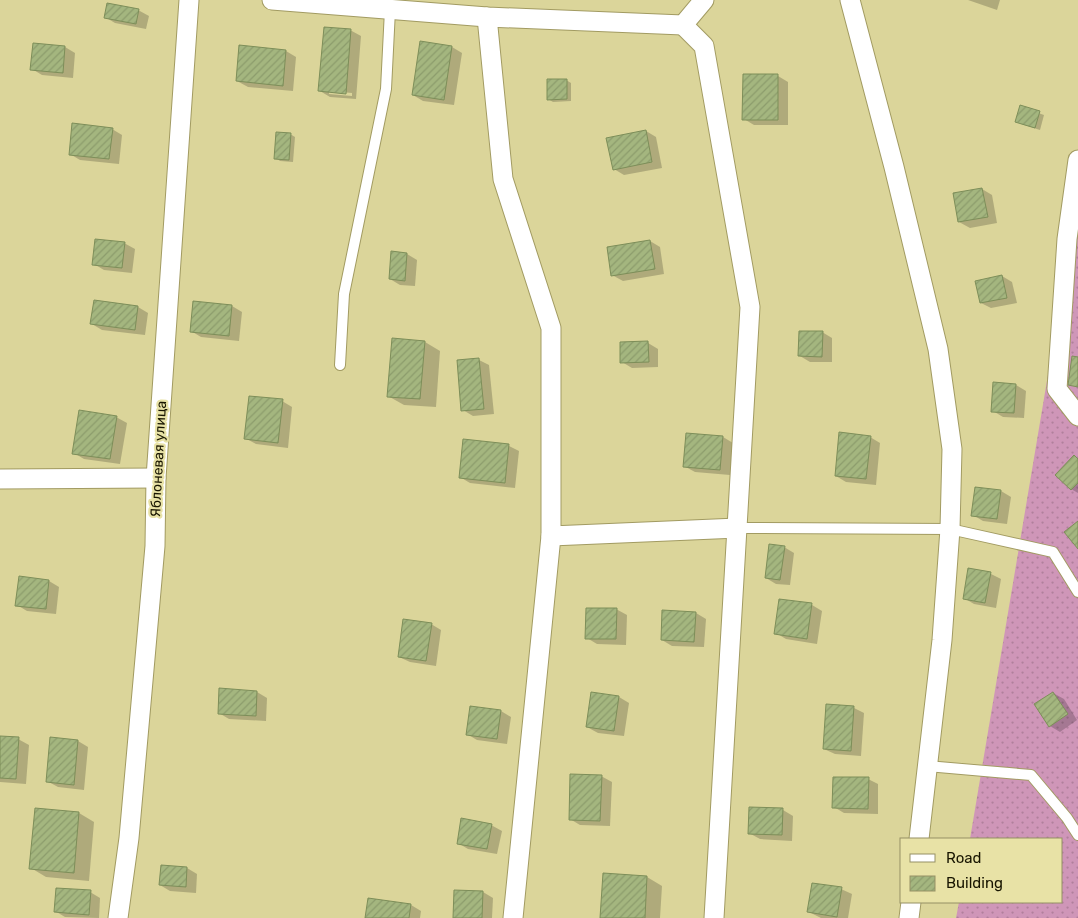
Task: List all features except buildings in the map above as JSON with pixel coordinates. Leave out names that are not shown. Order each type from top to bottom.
[{"type":"street","name":"Яблоневая улица","points":[[118,918],[130,838],[154,556],[156,478],[189,0]]},
{"type":"street","points":[[272,0],[487,18],[683,25],[704,46],[750,307],[714,918]]},
{"type":"street","points":[[683,25],[704,0]]},
{"type":"street","points":[[850,0],[894,167],[938,348],[952,449],[950,529],[942,640],[919,838]]},
{"type":"street","points":[[487,18],[503,179],[551,328],[551,536],[513,918]]},
{"type":"street","points":[[1078,160],[1076,199],[1067,239],[1057,389],[1078,416]]},
{"type":"street","points":[[0,479],[156,478]]},
{"type":"street","points":[[551,536],[738,528]]},
{"type":"street","points":[[909,918],[911,903]]},
{"type":"lane","points":[[340,365],[344,294],[386,89],[390,10]]},
{"type":"lane","points":[[738,528],[950,529],[1053,552],[1078,592]]},
{"type":"lane","points":[[927,766],[1031,775],[1067,818],[1078,835]]},
{"type":"shaded area","points":[[1078,196],[1078,918],[956,918],[959,903],[1063,903],[1063,838],[970,838]]}]
